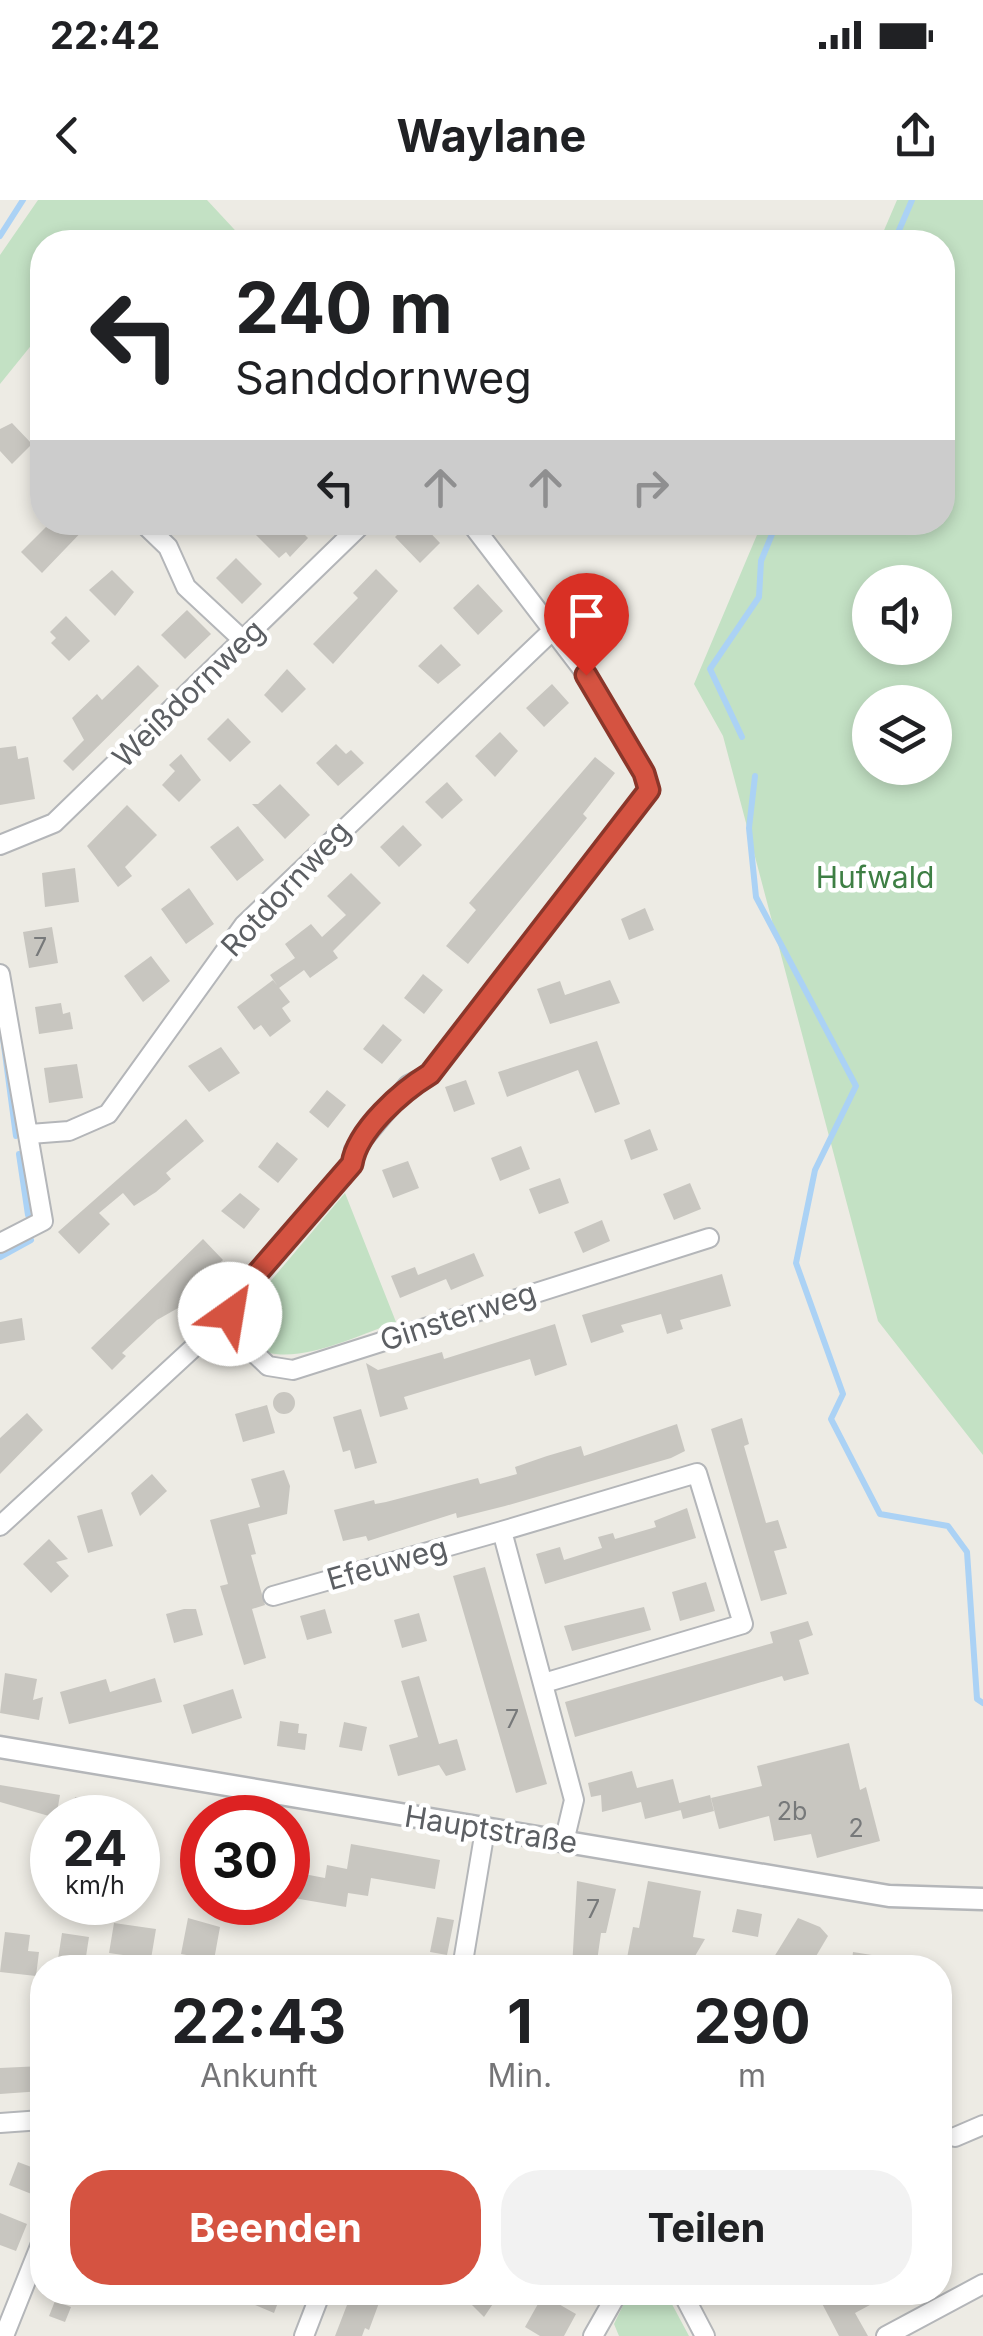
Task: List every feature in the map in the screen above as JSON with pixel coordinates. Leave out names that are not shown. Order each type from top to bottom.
[{"type":"street","points":[[156,535],[168,546],[186,587],[245,642]]},
{"type":"street","name":"Weißdornweg","points":[[0,845],[54,822],[245,642],[351,535]]},
{"type":"street","points":[[0,1526],[222,1322],[272,1252],[288,1243],[352,1164],[354,1150],[408,1086],[430,1074],[649,790],[644,773],[586,675],[480,535]]},
{"type":"street","name":"Rotdornweg","points":[[30,1134],[69,1131],[108,1114],[244,924],[552,631]]},
{"type":"street","points":[[0,974],[44,1222],[0,1243]]},
{"type":"street","name":"Ginsterweg","points":[[222,1322],[268,1366],[293,1370],[709,1238]]},
{"type":"street","name":"Efeuweg","points":[[273,1596],[697,1472],[742,1624],[544,1684]]},
{"type":"street","points":[[502,1531],[574,1800],[564,1842]]},
{"type":"street","name":"Hauptstraße","points":[[0,1746],[889,1896],[983,1899]]},
{"type":"street","points":[[464,1955],[485,1830]]},
{"type":"street","points":[[0,2123],[30,2121]]},
{"type":"street","points":[[956,2137],[983,2125]]},
{"type":"street","points":[[4,2336],[30,2271]]},
{"type":"street","points":[[952,2301],[983,2284]]},
{"type":"street","points":[[304,2336],[315,2305]]},
{"type":"street","points":[[594,2336],[611,2305]]},
{"type":"street","points":[[689,2305],[705,2336]]},
{"type":"street","points":[[886,2336],[944,2305]]},
{"type":"green space","points":[[38,200],[207,200],[235,230],[30,230],[30,347],[0,384],[0,255]]},
{"type":"green space","name":"Hufwald","points":[[897,200],[983,200],[983,1455],[878,1321],[723,736],[694,684],[757,535],[955,535],[955,230],[884,230]]},
{"type":"green space","points":[[345,1193],[396,1322],[306,1352],[283,1355],[263,1351],[248,1338],[241,1316]]},
{"type":"green space","points":[[623,2305],[672,2305],[689,2336],[619,2336],[614,2324]]},
{"type":"building","points":[[12,423],[30,442],[12,464],[0,451],[0,429]]},
{"type":"building","points":[[38,535],[79,535],[42,573],[21,552]]},
{"type":"building","points":[[256,535],[308,538],[290,557],[286,552],[279,558]]},
{"type":"building","points":[[432,535],[440,543],[420,563],[395,537]]},
{"type":"building","points":[[236,558],[262,584],[242,604],[216,578]]},
{"type":"building","points":[[376,569],[398,591],[333,664],[313,644],[358,598],[353,593]]},
{"type":"building","points":[[112,570],[134,592],[115,616],[89,590]]},
{"type":"building","points":[[478,584],[503,611],[478,635],[453,608]]},
{"type":"building","points":[[187,610],[211,634],[185,659],[161,635]]},
{"type":"building","points":[[66,616],[90,641],[69,661],[51,643],[56,638],[50,632]]},
{"type":"building","points":[[441,644],[461,665],[438,684],[418,666]]},
{"type":"building","points":[[138,665],[159,686],[73,771],[63,761],[84,740],[72,718],[97,694],[102,700]]},
{"type":"building","points":[[287,669],[306,689],[282,713],[264,695]]},
{"type":"building","points":[[552,684],[569,703],[544,727],[526,708]]},
{"type":"building","points":[[228,718],[251,742],[230,762],[207,739]]},
{"type":"building","points":[[500,732],[518,751],[495,777],[475,756]]},
{"type":"building","points":[[336,744],[346,754],[351,750],[364,763],[338,786],[316,763]]},
{"type":"building","points":[[16,746],[18,759],[28,757],[35,799],[0,805],[0,748]]},
{"type":"building","points":[[181,754],[201,780],[179,802],[162,785],[175,771],[169,765]]},
{"type":"building","points":[[595,757],[615,773],[583,814],[587,818],[468,964],[446,946],[476,910],[469,903]]},
{"type":"building","points":[[447,782],[463,800],[442,819],[425,802]]},
{"type":"building","points":[[280,784],[310,815],[285,839],[252,804],[258,804]]},
{"type":"building","points":[[127,805],[157,835],[125,867],[132,876],[118,887],[87,846]]},
{"type":"building","points":[[403,825],[422,845],[399,867],[380,847]]},
{"type":"building","points":[[238,826],[264,860],[237,881],[210,847]]},
{"type":"building","points":[[75,868],[79,902],[45,907],[42,873]]},
{"type":"building","points":[[351,873],[381,903],[333,951],[338,958],[310,978],[304,970],[279,988],[270,975],[295,958],[285,944],[311,924],[322,937],[346,915],[327,896]]},
{"type":"building","points":[[189,888],[214,924],[186,944],[161,909]]},
{"type":"building","points":[[645,908],[654,930],[629,940],[621,919]]},
{"type":"building","points":[[52,927],[58,963],[29,968],[23,932]]},
{"type":"building","points":[[151,956],[170,981],[143,1002],[124,976]]},
{"type":"building","points":[[423,974],[443,990],[424,1014],[404,998]]},
{"type":"building","points":[[273,980],[290,1002],[282,1008],[291,1021],[270,1037],[261,1025],[254,1030],[237,1007]]},
{"type":"building","points":[[610,980],[620,1003],[550,1024],[537,989],[560,981],[565,995]]},
{"type":"building","points":[[61,1003],[63,1014],[70,1012],[73,1029],[39,1034],[35,1007]]},
{"type":"building","points":[[383,1024],[402,1040],[382,1064],[363,1049]]},
{"type":"building","points":[[597,1041],[620,1104],[595,1113],[578,1070],[507,1097],[498,1072]]},
{"type":"building","points":[[221,1047],[240,1073],[209,1092],[188,1066]]},
{"type":"building","points":[[77,1064],[83,1098],[49,1103],[44,1068]]},
{"type":"building","points":[[466,1080],[475,1104],[454,1112],[445,1087]]},
{"type":"building","points":[[327,1090],[346,1105],[328,1128],[309,1112]]},
{"type":"building","points":[[186,1119],[204,1141],[166,1173],[171,1179],[156,1192],[134,1206],[123,1193],[99,1213],[110,1224],[79,1254],[58,1232]]},
{"type":"building","points":[[650,1129],[658,1150],[631,1160],[624,1140]]},
{"type":"building","points":[[277,1142],[298,1159],[278,1183],[258,1167]]},
{"type":"building","points":[[521,1146],[530,1169],[500,1181],[491,1158]]},
{"type":"building","points":[[408,1161],[419,1188],[393,1198],[382,1170]]},
{"type":"building","points":[[560,1178],[569,1203],[539,1214],[529,1189]]},
{"type":"building","points":[[690,1183],[701,1209],[674,1220],[663,1194]]},
{"type":"building","points":[[240,1193],[260,1209],[244,1229],[221,1211]]},
{"type":"building","points":[[602,1220],[610,1241],[583,1253],[574,1232]]},
{"type":"building","points":[[203,1239],[223,1260],[181,1299],[185,1304],[157,1320],[122,1353],[126,1356],[112,1370],[91,1348]]},
{"type":"building","points":[[474,1253],[484,1276],[451,1290],[446,1279],[400,1298],[391,1276],[415,1267],[418,1275]]},
{"type":"building","points":[[722,1274],[731,1306],[680,1320],[683,1329],[667,1334],[661,1314],[621,1325],[624,1332],[591,1343],[582,1315]]},
{"type":"building","points":[[22,1318],[25,1340],[0,1344],[0,1322]]},
{"type":"building","points":[[555,1324],[567,1365],[535,1376],[530,1359],[404,1397],[408,1409],[380,1417],[366,1363],[378,1370],[442,1352],[444,1359]]},
{"type":"building","points":[[284,1392],[292,1395],[292,1411],[284,1414],[276,1411],[273,1403],[276,1395]]},
{"type":"building","points":[[267,1405],[275,1433],[243,1442],[235,1414]]},
{"type":"building","points":[[361,1409],[377,1463],[355,1469],[350,1450],[343,1452],[333,1417]]},
{"type":"building","points":[[27,1413],[43,1430],[0,1474],[0,1438]]},
{"type":"building","points":[[742,1418],[749,1444],[744,1446],[766,1523],[778,1520],[787,1548],[774,1551],[787,1594],[761,1601],[711,1429]]},
{"type":"building","points":[[677,1424],[685,1451],[671,1458],[505,1506],[457,1518],[456,1513],[368,1541],[366,1536],[343,1541],[334,1510],[374,1500],[375,1504],[386,1502],[478,1478],[480,1484],[517,1474],[515,1467],[547,1456],[581,1446],[584,1456]]},
{"type":"building","points":[[284,1470],[290,1486],[287,1514],[248,1524],[256,1554],[251,1555],[265,1605],[252,1609],[266,1658],[244,1665],[220,1586],[228,1584],[210,1520],[260,1507],[251,1479]]},
{"type":"building","points":[[152,1474],[167,1491],[140,1516],[131,1493]]},
{"type":"building","points":[[687,1508],[696,1538],[545,1584],[536,1554],[560,1547],[564,1560],[602,1548],[598,1537],[613,1533],[615,1539],[656,1527],[654,1521]]},
{"type":"building","points":[[102,1509],[113,1546],[88,1553],[77,1516]]},
{"type":"building","points":[[49,1539],[68,1559],[56,1562],[69,1576],[51,1593],[23,1564]]},
{"type":"building","points":[[485,1567],[547,1784],[516,1793],[453,1576]]},
{"type":"building","points":[[706,1582],[715,1611],[680,1621],[672,1592]]},
{"type":"building","points":[[644,1607],[651,1630],[572,1651],[564,1626]]},
{"type":"building","points":[[196,1609],[203,1635],[174,1643],[166,1614]]},
{"type":"building","points":[[325,1609],[332,1633],[307,1640],[300,1616]]},
{"type":"building","points":[[419,1613],[427,1641],[402,1648],[394,1620]]},
{"type":"building","points":[[808,1621],[813,1635],[799,1640],[809,1674],[784,1681],[782,1676],[575,1737],[565,1702],[773,1643],[770,1632]]},
{"type":"building","points":[[5,1673],[37,1679],[33,1700],[43,1697],[39,1720],[0,1713]]},
{"type":"building","points":[[419,1676],[439,1744],[457,1739],[466,1770],[446,1776],[439,1765],[398,1776],[389,1745],[418,1737],[401,1681]]},
{"type":"building","points":[[155,1678],[162,1702],[69,1724],[60,1692],[106,1679],[110,1692]]},
{"type":"building","points":[[233,1689],[242,1718],[192,1734],[183,1705]]},
{"type":"building","points":[[280,1721],[299,1724],[298,1733],[307,1734],[305,1750],[277,1746]]},
{"type":"building","points":[[344,1722],[367,1727],[362,1751],[339,1747]]},
{"type":"building","points":[[849,1743],[860,1790],[866,1787],[880,1841],[817,1858],[811,1834],[774,1841],[769,1816],[719,1829],[711,1798],[762,1786],[757,1766]]},
{"type":"building","points":[[632,1771],[637,1788],[673,1779],[681,1810],[645,1819],[641,1802],[602,1812],[601,1795],[591,1797],[588,1783]]},
{"type":"building","points":[[0,1785],[60,1795],[30,1795],[30,1811],[0,1802]]},
{"type":"building","points":[[710,1795],[714,1811],[683,1819],[679,1803]]},
{"type":"building","points":[[351,1844],[440,1860],[435,1889],[371,1878],[368,1896],[348,1893],[346,1907],[310,1901],[310,1875],[325,1878],[327,1865],[347,1869]]},
{"type":"building","points":[[577,1881],[616,1889],[598,1955],[573,1955]]},
{"type":"building","points":[[648,1881],[701,1891],[693,1937],[705,1939],[696,1955],[628,1955],[633,1927],[639,1928]]},
{"type":"building","points":[[737,1909],[762,1914],[758,1937],[732,1932]]},
{"type":"building","points":[[437,1917],[454,1920],[447,1955],[430,1952]]},
{"type":"building","points":[[798,1918],[820,1927],[828,1936],[817,1955],[775,1955]]},
{"type":"building","points":[[114,1925],[156,1929],[152,1955],[109,1953]]},
{"type":"building","points":[[187,1925],[220,1927],[215,1955],[181,1954]]},
{"type":"building","points":[[5,1932],[30,1935],[28,1951],[39,1952],[30,1955],[30,1975],[0,1972]]},
{"type":"building","points":[[62,1933],[89,1937],[86,1955],[59,1955]]},
{"type":"building","points":[[30,2067],[30,2092],[0,2094],[0,2068]]},
{"type":"building","points":[[18,2162],[30,2166],[30,2193],[9,2185]]},
{"type":"building","points":[[0,2213],[27,2224],[16,2251],[0,2245]]},
{"type":"building","points":[[53,2305],[71,2307],[65,2322],[49,2316]]},
{"type":"building","points":[[255,2305],[277,2305],[274,2313]]},
{"type":"building","points":[[347,2305],[378,2305],[369,2330],[365,2328],[362,2336],[335,2336]]},
{"type":"building","points":[[472,2305],[492,2305],[484,2317]]},
{"type":"building","points":[[537,2305],[560,2305],[576,2314],[564,2336],[540,2336],[525,2327]]},
{"type":"building","points":[[823,2305],[870,2305],[855,2313],[868,2336],[839,2336]]},
{"type":"waterway","points":[[0,236],[23,200]]},
{"type":"waterway","points":[[899,230],[912,200]]},
{"type":"waterway","points":[[742,737],[710,669],[759,597],[761,561],[772,535]]},
{"type":"waterway","points":[[755,776],[749,828],[756,897],[856,1086],[815,1170],[796,1263],[843,1394],[831,1419],[880,1514],[948,1526],[967,1552],[977,1699],[983,1703]]},
{"type":"waterway","points":[[3,1038],[16,1136]]},
{"type":"waterway","points":[[19,1154],[28,1215]]},
{"type":"waterway","points":[[0,1257],[31,1240]]},
{"type":"route","points":[[230,1314],[235,1299],[272,1252],[288,1243],[352,1164],[354,1150],[408,1086],[430,1074],[649,790],[644,773],[586,675]]}]
